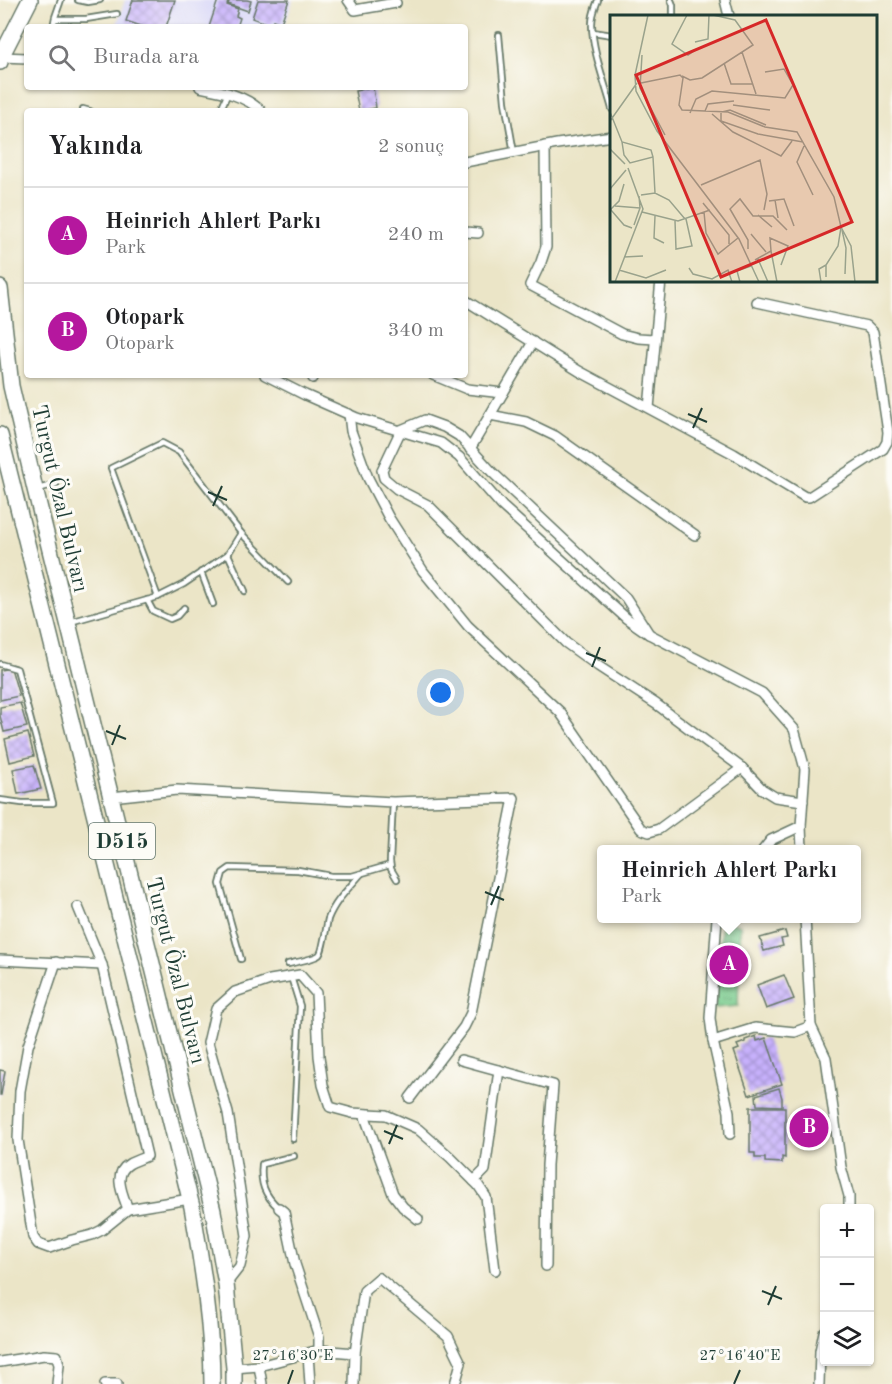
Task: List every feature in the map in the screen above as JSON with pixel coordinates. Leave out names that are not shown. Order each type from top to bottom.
[{"type":"highway","points":[[1,60],[30,0]]},
{"type":"highway","name":"Turgut Özal Bulvarı","points":[[0,288],[11,386],[67,623],[213,1211],[226,1284],[234,1384]]},
{"type":"highway","name":"Turgut Özal Bulvarı","points":[[0,435],[190,1199],[205,1285],[212,1384]]},
{"type":"street","points":[[348,0],[355,10],[396,3]]},
{"type":"street","points":[[725,0],[729,15]]},
{"type":"street","points":[[1,60],[24,58]]},
{"type":"street","points":[[214,90],[238,97],[258,108]]},
{"type":"street","points":[[468,161],[610,136]]},
{"type":"street","points":[[545,146],[546,247],[531,285],[621,334],[655,339]]},
{"type":"street","points":[[468,232],[478,233]]},
{"type":"street","points":[[649,408],[661,282]]},
{"type":"street","points":[[468,302],[579,371],[734,453],[805,497],[813,496],[883,449],[887,442],[888,432],[872,330],[867,326],[757,302]]},
{"type":"street","points":[[470,449],[533,342]]},
{"type":"street","points":[[272,378],[349,414],[441,443],[459,458],[502,506],[626,618],[649,634],[762,693],[794,729],[805,769],[802,845]]},
{"type":"street","points":[[440,378],[467,389],[503,393]]},
{"type":"street","points":[[349,414],[351,431],[368,478],[388,518],[423,571],[468,626],[560,711],[641,829],[649,832],[659,829],[742,768]]},
{"type":"street","points":[[490,416],[526,422],[555,436],[695,535]]},
{"type":"street","points":[[649,634],[626,598],[492,472],[459,436],[425,420],[401,430],[382,470],[384,478],[397,489],[428,505],[566,643],[656,704],[742,768],[762,789],[776,797],[803,801]]},
{"type":"street","points":[[111,797],[177,790],[393,802],[514,798],[471,1013],[464,1027],[410,1098]]},
{"type":"street","points":[[767,845],[771,840],[801,826]]},
{"type":"street","points":[[78,907],[102,965],[147,1156],[129,1164],[119,1179],[128,1209]]},
{"type":"street","points":[[717,923],[710,1018],[729,1112],[730,1134]]},
{"type":"street","points":[[806,923],[811,1026],[826,1058],[841,1167],[849,1204]]},
{"type":"street","points":[[0,960],[102,965]]},
{"type":"street","points":[[56,962],[28,1046],[20,1091],[18,1140],[33,1237],[38,1244],[49,1248],[92,1236],[128,1209],[190,1199]]},
{"type":"street","points":[[226,1284],[240,1266],[247,1236],[228,1113],[208,1043],[216,1009],[235,992],[270,980],[300,975],[316,993],[319,1056],[323,1085],[330,1107],[352,1113],[386,1115],[418,1129],[450,1156],[486,1197],[495,1270]]},
{"type":"street","points":[[713,1041],[755,1028],[795,1032],[811,1026]]},
{"type":"street","points":[[461,1060],[553,1085],[547,1166],[546,1266]]},
{"type":"street","points":[[474,1181],[485,1170],[499,1070]]},
{"type":"street","points":[[364,1114],[393,1194],[403,1208],[418,1219]]},
{"type":"street","points":[[279,1208],[284,1212],[295,1264],[319,1337],[320,1350]]},
{"type":"street","points":[[354,1384],[364,1291],[379,1278],[448,1336],[461,1364],[456,1384]]},
{"type":"street","points":[[234,1368],[259,1366],[320,1350],[356,1353]]},
{"type":"street","points":[[819,1384],[820,1351]]},
{"type":"street","points":[[308,1354],[310,1384]]},
{"type":"street","points":[[0,1362],[44,1355],[57,1356],[59,1365],[57,1384]]},
{"type":"street","points":[[259,1366],[262,1384]]},
{"type":"street","points":[[105,1384],[117,1384]]},
{"type":"lane","points":[[54,24],[61,0]]},
{"type":"lane","points":[[78,0],[88,2],[100,0]]},
{"type":"lane","points":[[598,0],[593,14],[593,32],[610,102]]},
{"type":"lane","points":[[671,0],[674,15]]},
{"type":"lane","points":[[55,19],[86,19],[117,14]]},
{"type":"lane","points":[[593,32],[610,35]]},
{"type":"lane","points":[[499,34],[505,102],[514,153]]},
{"type":"lane","points":[[604,82],[610,81]]},
{"type":"lane","points":[[221,108],[228,93]]},
{"type":"lane","points":[[158,597],[111,468],[162,443],[179,452],[241,533],[288,582]]},
{"type":"lane","points":[[35,489],[56,484]]},
{"type":"lane","points":[[67,623],[158,597],[184,584],[228,554],[241,533]]},
{"type":"lane","points":[[228,554],[245,591]]},
{"type":"lane","points":[[201,572],[213,604]]},
{"type":"lane","points":[[147,600],[153,611],[170,619],[177,616],[184,608]]},
{"type":"lane","points":[[0,664],[17,669],[53,803],[0,800]]},
{"type":"lane","points":[[393,802],[390,865],[397,879]]},
{"type":"lane","points":[[241,959],[220,884],[223,873],[230,868],[298,870],[331,876],[352,876],[390,865]]},
{"type":"lane","points":[[288,964],[321,954],[326,928],[333,910],[361,874]]},
{"type":"lane","points":[[291,977],[300,1006],[293,1139]]},
{"type":"lane","points":[[279,1208],[271,1201],[263,1188],[262,1164],[294,1156]]},
{"type":"shaded area","points":[[125,0],[293,0],[285,24],[117,24]]},
{"type":"green space","points":[[722,923],[740,925],[738,1006],[715,1008]]},
{"type":"building","points":[[133,0],[175,0],[167,24],[135,24],[126,21]]},
{"type":"building","points":[[218,0],[228,2],[227,5],[238,9],[236,16],[240,18],[238,24],[210,24]]},
{"type":"building","points":[[230,0],[251,1],[248,11],[228,4]]},
{"type":"building","points":[[258,0],[289,0],[281,23],[273,20],[271,24],[268,24],[252,18]]},
{"type":"building","points":[[373,90],[376,108],[358,108],[355,91]]},
{"type":"building","points":[[11,668],[19,696],[0,700],[0,670]]},
{"type":"building","points":[[20,703],[27,727],[4,732],[0,707]]},
{"type":"building","points":[[28,733],[34,756],[10,762],[5,739]]},
{"type":"building","points":[[34,765],[41,789],[18,794],[13,769]]},
{"type":"building","points":[[785,931],[787,938],[781,939],[783,946],[764,951],[760,938]]},
{"type":"building","points":[[784,975],[794,999],[766,1009],[757,985]]},
{"type":"building","points":[[756,1036],[757,1041],[766,1038],[782,1084],[749,1095],[734,1051],[739,1049],[737,1045]]},
{"type":"building","points":[[0,1070],[5,1071],[1,1095],[0,1095]]},
{"type":"building","points":[[779,1088],[782,1106],[757,1105],[756,1095]]},
{"type":"building","points":[[750,1107],[785,1107],[785,1158],[782,1157],[782,1163],[765,1162],[765,1158],[755,1158],[755,1153],[750,1153]]},
{"type":"place","name":"Heinrich Ahlert Parkı","points":[[729,965]]},
{"type":"place","name":"Otopark","points":[[809,1128]]}]
